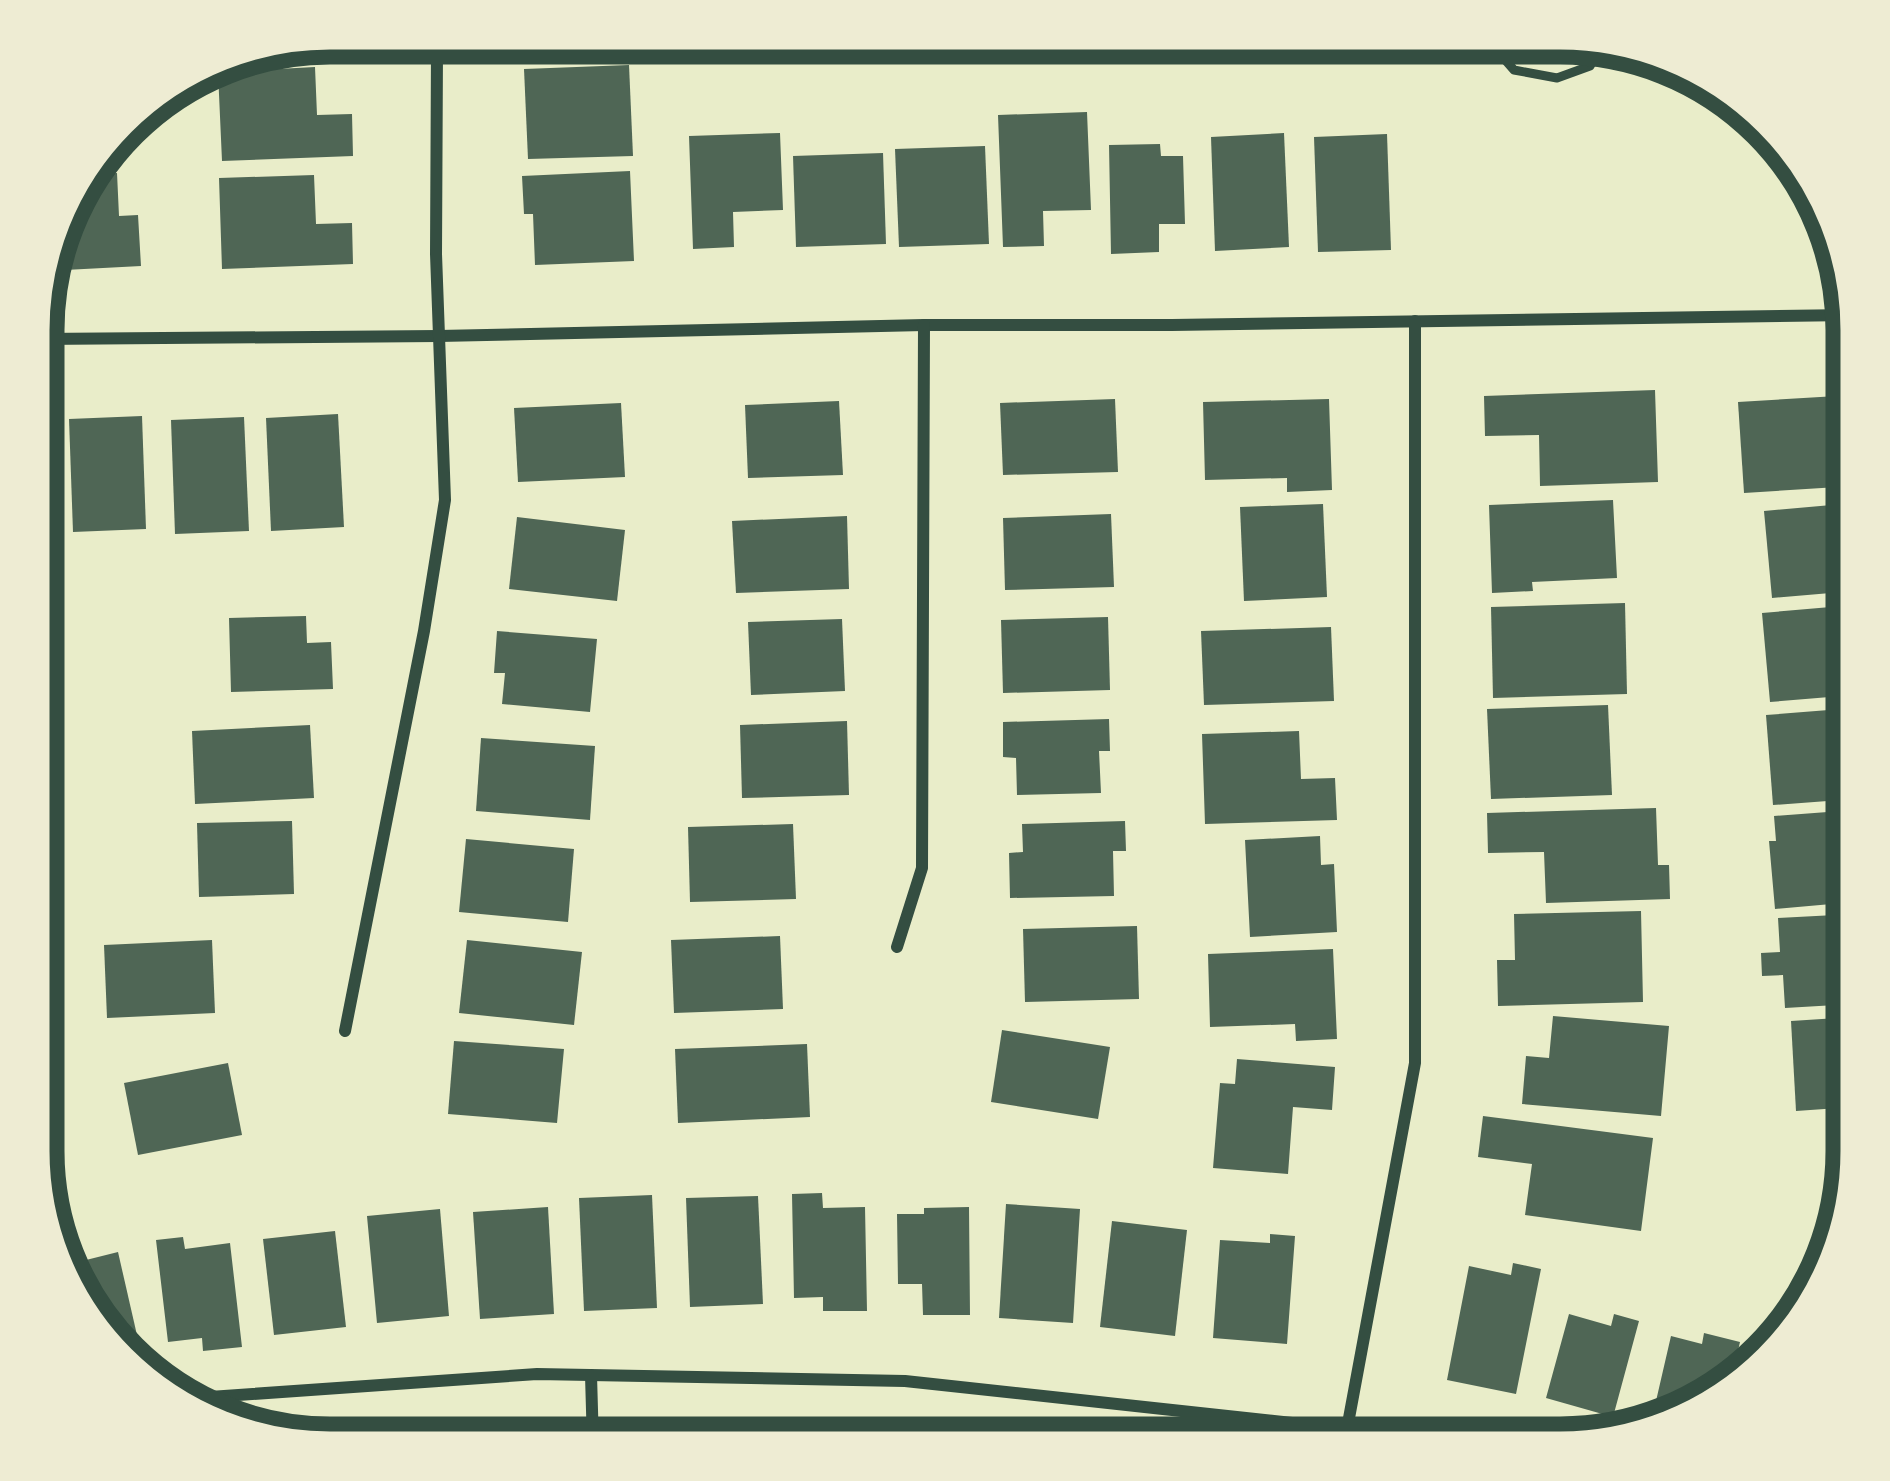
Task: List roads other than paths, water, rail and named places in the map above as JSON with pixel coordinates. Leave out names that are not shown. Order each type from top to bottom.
[{"type":"street","points":[[345,1031],[420,653],[445,500],[436,254],[437,58]]},
{"type":"street","points":[[57,339],[1832,315]]},
{"type":"street","points":[[1348,1424],[1415,1063],[1415,321]]},
{"type":"street","points":[[897,947],[922,868],[924,325]]},
{"type":"street","points":[[213,1397],[537,1374],[905,1381],[1299,1424]]},
{"type":"street","points":[[591,1376],[592,1423]]},
{"type":"lane","points":[[1504,58],[1514,70],[1557,78],[1590,67],[1594,60]]}]
